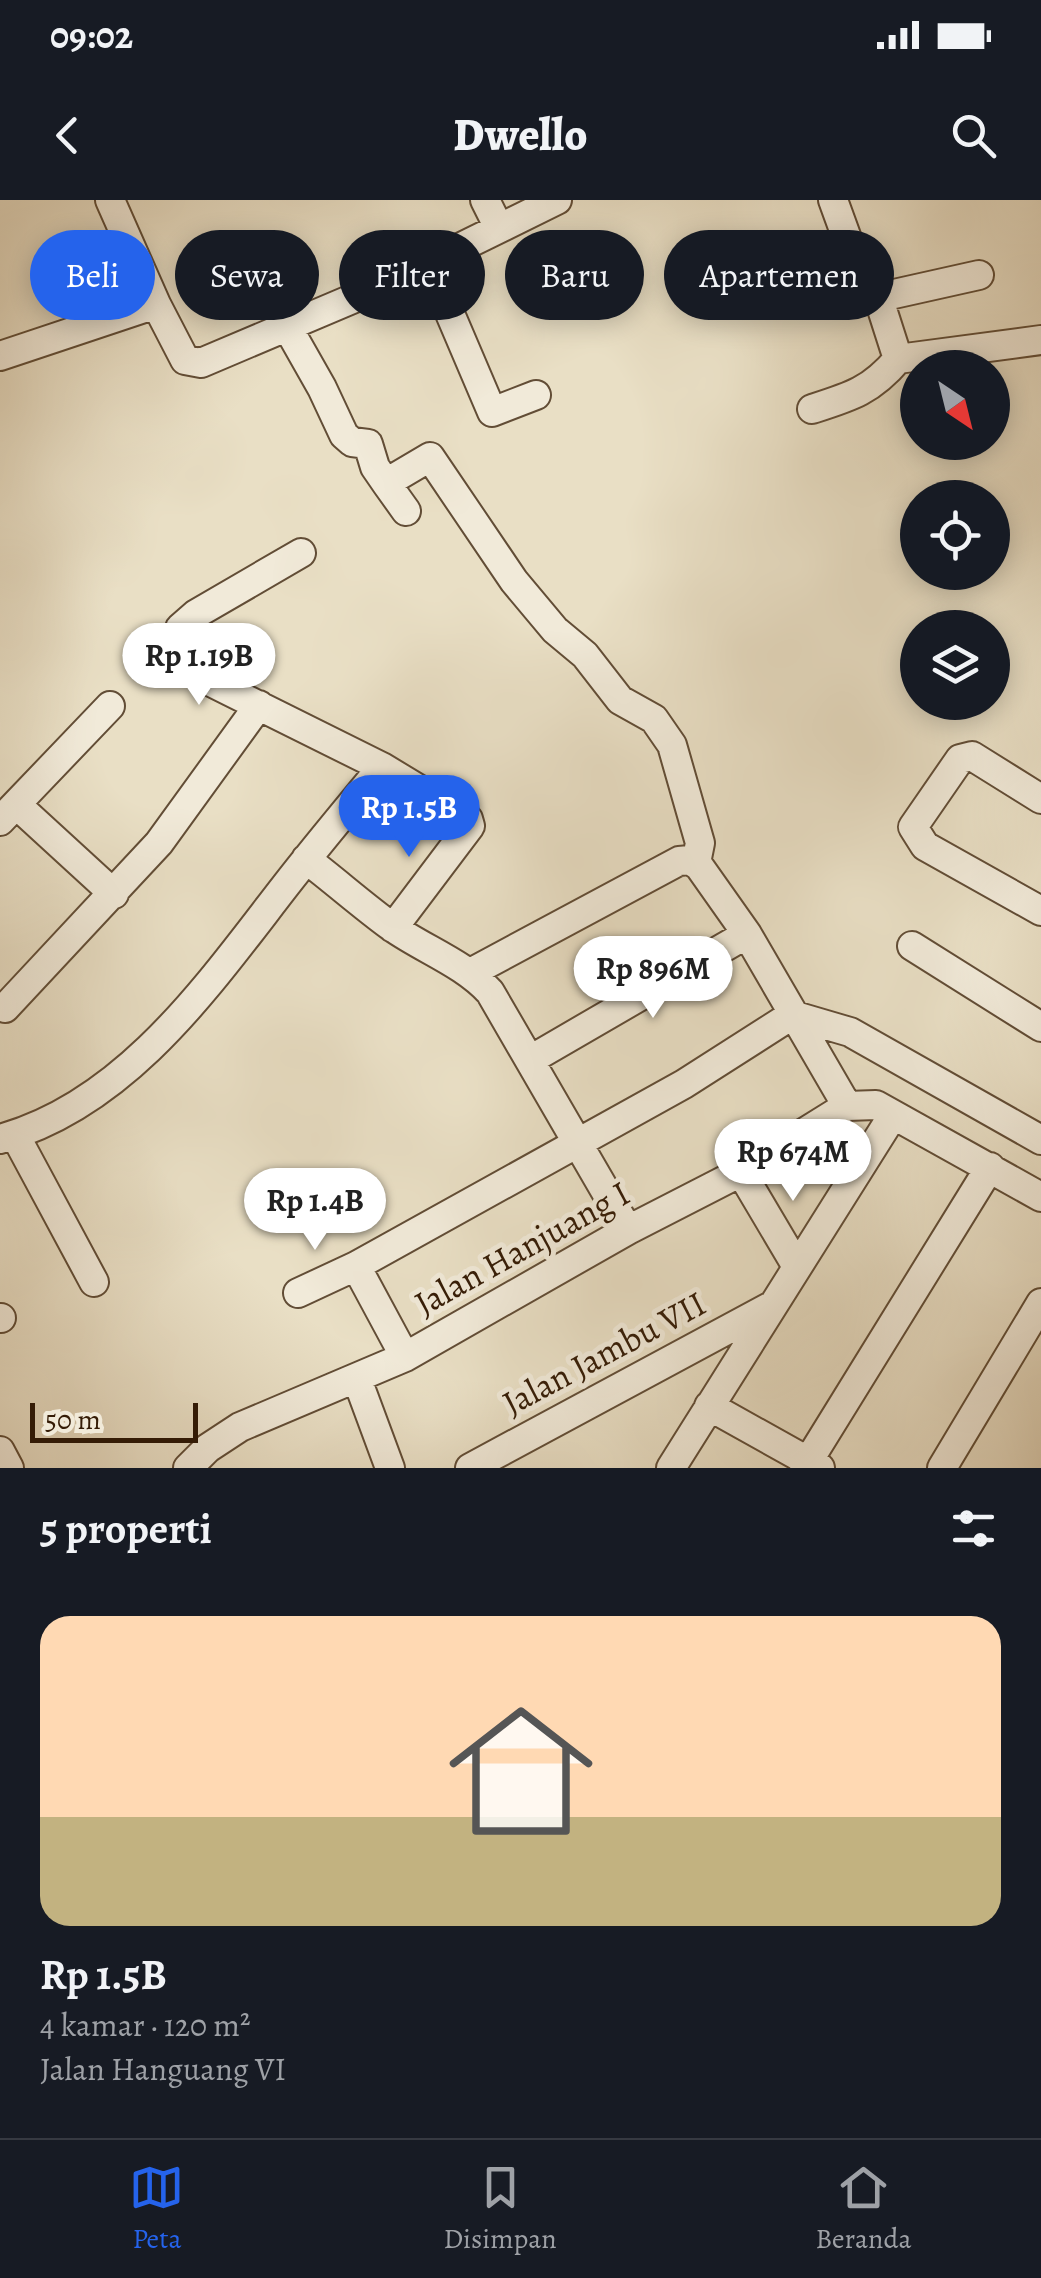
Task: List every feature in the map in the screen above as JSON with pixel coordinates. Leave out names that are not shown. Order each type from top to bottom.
[{"type":"street","points":[[110,200],[184,360],[202,363],[339,304]]},
{"type":"street","points":[[485,200],[499,228]]},
{"type":"street","points":[[485,235],[558,200]]},
{"type":"street","points":[[833,200],[844,230]]},
{"type":"street","points":[[894,294],[979,276]]},
{"type":"street","points":[[0,356],[156,304]]},
{"type":"street","points":[[453,320],[492,412],[536,395]]},
{"type":"street","points":[[884,320],[898,359]]},
{"type":"street","points":[[288,328],[344,435],[352,442],[368,444],[375,467],[406,512]]},
{"type":"street","points":[[812,410],[859,394],[880,380],[898,359],[1041,340]]},
{"type":"street","points":[[386,483],[430,457],[514,581],[545,618],[585,654],[620,700],[654,719],[672,745],[686,786],[700,843],[693,862]]},
{"type":"street","points":[[301,554],[196,614],[180,628],[178,653],[197,675],[382,767],[462,814],[470,826],[393,928]]},
{"type":"street","points":[[5,1008],[159,844],[259,705]]},
{"type":"street","points":[[110,706],[9,814],[114,894]]},
{"type":"street","points":[[1041,799],[972,756],[960,759],[913,827],[926,846],[1041,911]]},
{"type":"street","points":[[94,1282],[7,1137],[66,1112],[111,1081],[158,1040],[217,974],[382,767]]},
{"type":"street","points":[[306,859],[393,928],[472,972],[490,992],[628,1230]]},
{"type":"street","points":[[472,972],[680,861],[693,862],[747,934],[847,1106],[876,1105],[1041,1197]]},
{"type":"street","points":[[530,1060],[747,934]]},
{"type":"street","points":[[912,946],[1041,1027]]},
{"type":"street","points":[[298,1293],[356,1266],[684,1084],[792,1015],[850,1032],[1041,1140]]},
{"type":"street","name":"Jalan Hanjuang I","points":[[188,1468],[208,1448],[240,1427],[404,1357],[628,1230],[741,1172],[847,1106]]},
{"type":"street","points":[[671,1468],[892,1115]]},
{"type":"street","points":[[709,1406],[811,1466],[990,1167]]},
{"type":"street","points":[[741,1172],[796,1265]]},
{"type":"street","points":[[356,1266],[404,1357]]},
{"type":"street","name":"Jalan Jambu VII","points":[[470,1468],[774,1304]]},
{"type":"street","points":[[942,1468],[1041,1304]]},
{"type":"street","points":[[357,1379],[390,1468]]},
{"type":"street","points":[[0,1451],[9,1468]]}]
